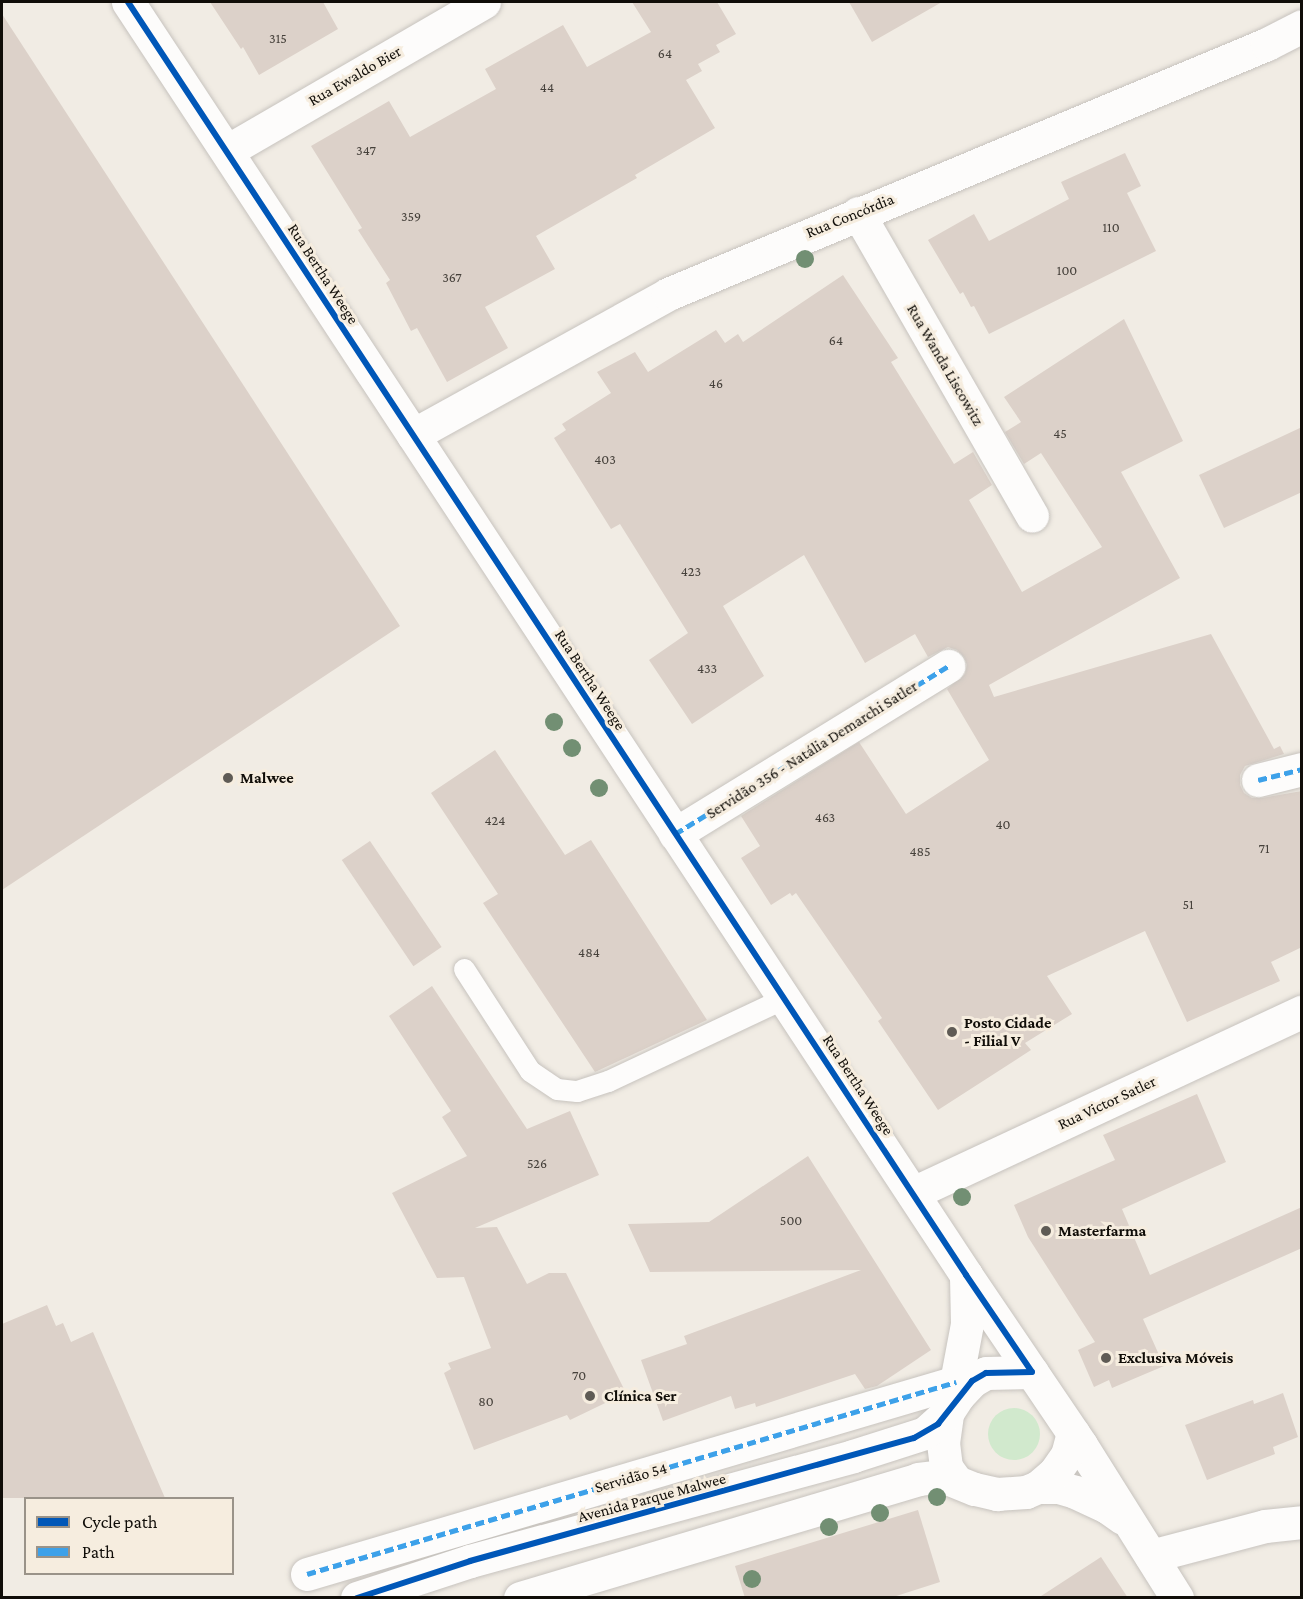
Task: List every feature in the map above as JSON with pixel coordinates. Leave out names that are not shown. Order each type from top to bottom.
[{"type":"main road","name":"Rua Bertha Weege","points":[[128,2],[966,1275],[1073,1433],[1177,1598]]},
{"type":"main road","name":"Rua Ewaldo Bier","points":[[227,151],[484,2]]},
{"type":"main road","name":"Rua Concórdia","points":[[413,435],[668,294],[1267,44],[1302,26]]},
{"type":"main road","name":"Rua Wanda Liscowitz","points":[[858,213],[1032,516]]},
{"type":"main road","name":"Servidão 356 - Natália Demarchi Satler","points":[[675,834],[948,666]]},
{"type":"main road","points":[[1258,780],[1302,770]]},
{"type":"main road","name":"Rua Victor Satler","points":[[913,1193],[1302,1012]]},
{"type":"main road","points":[[956,1481],[946,1467],[944,1433],[967,1324],[966,1275]]},
{"type":"main road","points":[[947,1413],[972,1382],[986,1373],[1032,1372]]},
{"type":"main road","name":"Servidão 54","points":[[307,1574],[956,1382]]},
{"type":"main road","name":"Avenida Parque Malwee","points":[[357,1598],[470,1561],[896,1444],[925,1432],[947,1413]]},
{"type":"main road","points":[[520,1598],[918,1479],[942,1476],[975,1489],[997,1494],[1026,1492],[1038,1487],[1055,1472],[1067,1455],[1073,1433]]},
{"type":"main road","name":"Rua Bertha Weege","points":[[1038,1487],[1058,1487],[1091,1498],[1131,1526]]},
{"type":"main road","points":[[1151,1556],[1265,1526],[1302,1522]]},
{"type":"lane","points":[[464,969],[530,1071],[557,1089],[577,1091],[638,1068],[784,998]]},
{"type":"green space","points":[[1014,1408],[1024,1410],[1032,1416],[1038,1424],[1040,1434],[1038,1444],[1032,1452],[1024,1458],[1014,1460],[1004,1458],[996,1452],[990,1444],[988,1434],[990,1424],[996,1416],[1004,1410]]},
{"type":"building","points":[[210,2],[323,2],[338,29],[259,75],[243,47],[241,49]]},
{"type":"building","points":[[632,2],[717,2],[736,34],[716,45],[720,52],[698,64],[702,71],[686,80],[715,128],[635,175],[637,178],[536,236],[555,269],[485,307],[508,348],[447,382],[417,328],[411,331],[386,283],[390,280],[358,230],[362,228],[311,146],[389,101],[410,137],[496,89],[485,69],[563,25],[587,67],[651,32]]},
{"type":"building","points":[[849,2],[942,2],[872,42]]},
{"type":"building","points":[[2,14],[400,626],[2,890]]},
{"type":"building","points":[[1125,153],[1141,186],[1127,193],[1156,251],[989,334],[974,306],[971,307],[963,292],[960,294],[928,240],[974,214],[989,241],[1069,199],[1061,182]]},
{"type":"building","points":[[843,275],[898,358],[891,362],[954,464],[973,452],[992,485],[969,500],[1022,592],[1102,547],[1041,453],[1024,464],[1005,432],[1021,422],[1004,397],[1124,319],[1183,441],[1121,472],[1180,578],[989,685],[994,697],[1211,634],[1274,749],[1280,746],[1284,754],[1245,766],[1240,775],[1240,785],[1244,793],[1252,798],[1262,798],[1302,791],[1302,947],[1271,962],[1280,981],[1187,1022],[1145,931],[1047,976],[1072,1014],[1025,1043],[1031,1050],[938,1110],[878,1021],[882,1018],[796,893],[792,896],[790,893],[771,905],[741,858],[760,846],[741,816],[859,742],[906,814],[989,760],[947,689],[965,674],[967,665],[964,657],[957,650],[948,647],[928,657],[915,634],[865,663],[804,555],[723,606],[764,676],[692,724],[649,660],[688,633],[620,524],[611,529],[554,438],[566,430],[562,424],[611,393],[597,372],[635,352],[648,372],[716,330],[725,343],[738,334],[743,342]]},
{"type":"building","points":[[1302,427],[1302,492],[1224,528],[1199,475]]},
{"type":"building","points":[[495,750],[565,855],[591,840],[707,1020],[595,1072],[483,903],[498,894],[431,793]]},
{"type":"building","points":[[370,841],[442,947],[413,966],[342,860]]},
{"type":"building","points":[[432,986],[527,1129],[570,1111],[599,1175],[475,1228],[497,1227],[527,1284],[549,1273],[566,1273],[626,1393],[570,1420],[567,1415],[474,1450],[444,1373],[451,1369],[448,1363],[491,1348],[464,1277],[437,1278],[392,1193],[467,1156],[442,1117],[451,1111],[389,1016]]},
{"type":"building","points":[[1197,1094],[1226,1162],[1122,1209],[1150,1275],[1302,1207],[1302,1248],[1143,1319],[1164,1366],[1112,1388],[1109,1380],[1094,1387],[1078,1350],[1095,1342],[1028,1237],[1014,1205],[1115,1160],[1103,1135]]},
{"type":"building","points":[[808,1156],[931,1350],[877,1386],[865,1389],[855,1374],[756,1407],[755,1403],[735,1409],[731,1396],[663,1421],[641,1360],[687,1344],[684,1336],[861,1270],[650,1272],[628,1224],[709,1222]]},
{"type":"building","points":[[47,1305],[56,1326],[63,1323],[71,1342],[93,1332],[165,1497],[2,1498],[2,1324]]},
{"type":"building","points":[[1283,1393],[1298,1437],[1273,1447],[1275,1454],[1207,1480],[1185,1425],[1253,1400],[1254,1404]]},
{"type":"building","points":[[918,1510],[940,1582],[890,1598],[745,1598],[735,1566]]},
{"type":"building","points":[[1101,1557],[1128,1598],[1038,1598]]},
{"type":"marked path","points":[[675,834],[948,666]]},
{"type":"marked path","points":[[1258,780],[1302,769]]},
{"type":"marked path","points":[[307,1574],[956,1382]]},
{"type":"cycle path","points":[[128,2],[1032,1372]]},
{"type":"cycle path","points":[[357,1598],[470,1561],[914,1438],[938,1424],[972,1381],[986,1373],[1032,1372]]},
{"type":"place","name":"Malwee","points":[[228,778]]},
{"type":"place","name":"Posto Cidade - Filial V","points":[[952,1032]]},
{"type":"place","name":"Masterfarma","points":[[1046,1231]]},
{"type":"place","name":"Exclusiva Móveis","points":[[1106,1358]]},
{"type":"place","name":"Clínica Ser","points":[[590,1396]]}]
